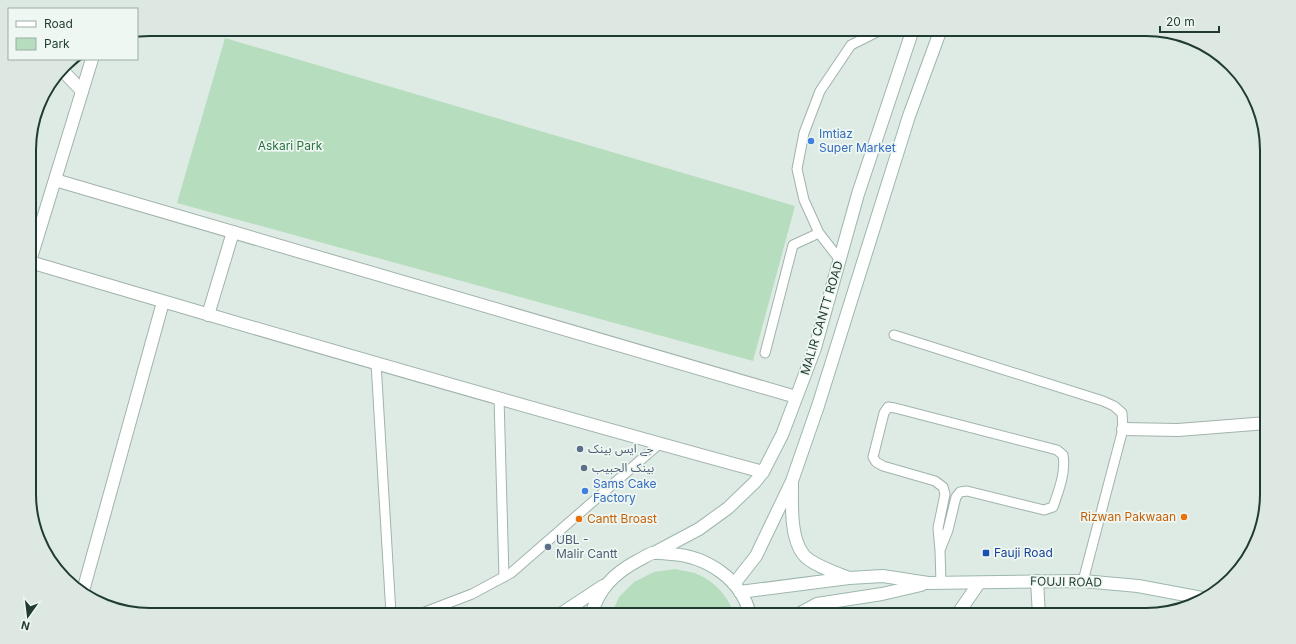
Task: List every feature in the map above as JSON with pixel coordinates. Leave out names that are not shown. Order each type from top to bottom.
[{"type":"street","name":"MALIR CANTT ROAD","points":[[606,584],[621,570],[699,529],[722,512],[755,482],[762,472],[782,435],[815,348],[858,194],[911,36]]},
{"type":"street","name":"MALIR CANTT ROAD","points":[[737,588],[756,556],[792,481],[818,406],[909,116],[938,36]]},
{"type":"street","points":[[36,242],[92,60]]},
{"type":"street","points":[[65,74],[82,91]]},
{"type":"street","points":[[55,180],[796,397]]},
{"type":"street","points":[[208,314],[233,232]]},
{"type":"street","points":[[36,264],[163,302],[762,472]]},
{"type":"street","points":[[83,586],[163,302]]},
{"type":"street","points":[[1123,429],[1178,430],[1260,424]]},
{"type":"street","points":[[792,481],[794,534],[803,554],[818,565],[849,578]]},
{"type":"street","points":[[654,553],[680,554],[700,560],[719,570],[737,588],[747,608]]},
{"type":"street","name":"FOUJI ROAD","points":[[737,588],[882,576],[928,584]]},
{"type":"street","name":"FOUJI ROAD","points":[[810,608],[817,604],[941,583],[1083,580],[1138,586],[1195,597]]},
{"type":"street","points":[[1038,581],[1039,608]]},
{"type":"street","points":[[962,608],[979,582]]},
{"type":"street","points":[[570,608],[606,584]]},
{"type":"street","points":[[593,608],[594,603],[606,584]]},
{"type":"lane","points":[[840,260],[819,233],[804,200],[797,169],[804,133],[820,91],[851,45],[869,36]]},
{"type":"lane","points":[[765,352],[793,245],[819,233]]},
{"type":"lane","points":[[894,335],[1103,401],[1114,406],[1122,413],[1123,429],[1083,580]]},
{"type":"lane","points":[[376,362],[391,608]]},
{"type":"lane","points":[[499,398],[504,577]]},
{"type":"lane","points":[[940,550],[948,530],[956,497],[960,492],[967,491],[1044,510],[1053,507],[1065,466],[1063,455],[1057,450],[1050,448],[888,407],[884,413],[873,457],[876,462],[883,466],[935,481],[943,487],[945,494],[938,528],[941,583]]},
{"type":"lane","points":[[435,608],[472,594],[511,573],[659,444]]},
{"type":"green space","name":"Askari Park","points":[[225,38],[795,206],[753,361],[177,203]]},
{"type":"green space","points":[[676,569],[695,573],[704,577],[716,586],[725,596],[732,608],[614,608],[619,597],[634,582],[654,572]]},
{"type":"place","name":"Imtiaz Super Market","points":[[811,141]]},
{"type":"place","name":"جے ایس بینک","points":[[580,449]]},
{"type":"place","name":"بينک الحبيب","points":[[584,468]]},
{"type":"place","name":"Sams Cake Factory","points":[[585,491]]},
{"type":"place","name":"Rizwan Pakwaan","points":[[1184,517]]},
{"type":"place","name":"Cantt Broast","points":[[579,519]]},
{"type":"place","name":"UBL - Malir Cantt","points":[[548,547]]},
{"type":"place","name":"Fauji Road","points":[[986,553]]}]
